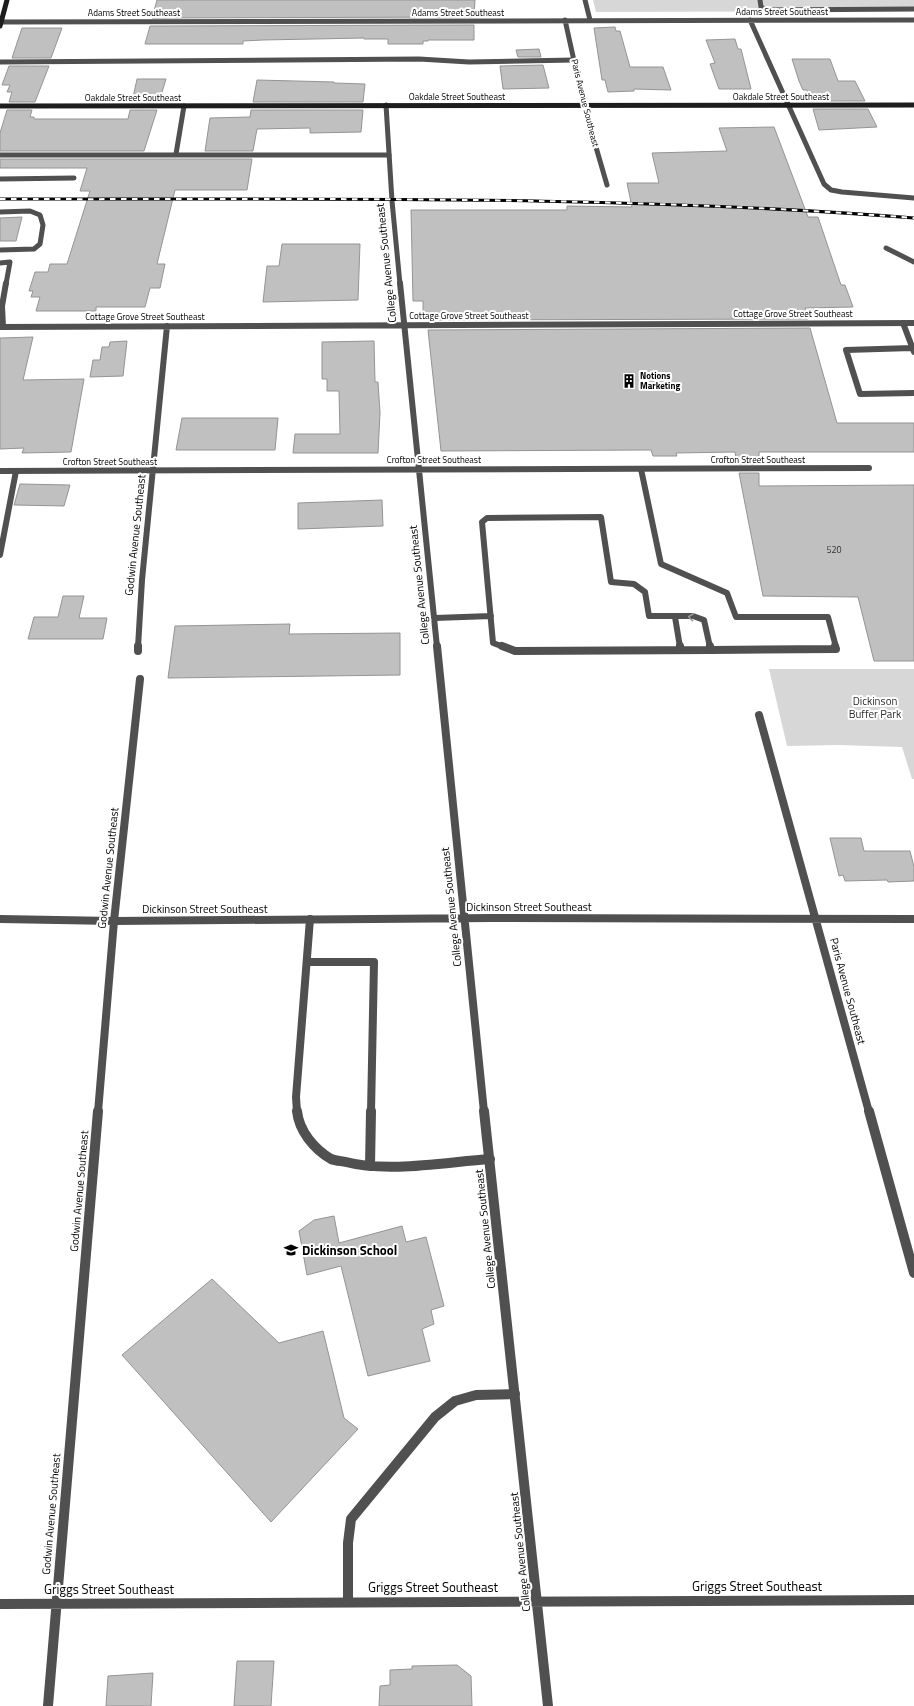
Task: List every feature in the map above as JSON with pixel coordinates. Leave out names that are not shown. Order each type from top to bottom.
[{"type":"street","points":[[1,24],[7,0]]},
{"type":"street","points":[[586,0],[590,20]]},
{"type":"street","points":[[760,0],[761,7],[767,10],[914,9]]},
{"type":"street","name":"Adams Street Southeast","points":[[1,24],[566,20],[914,20]]},
{"type":"street","name":"Paris Avenue Southeast","points":[[566,20],[584,106],[607,185]]},
{"type":"street","points":[[750,20],[824,184],[831,190],[914,198]]},
{"type":"street","points":[[0,62],[230,62],[419,59],[469,62],[574,60]]},
{"type":"street","name":"College Avenue Southeast","points":[[386,105],[392,201],[464,918],[548,1706]]},
{"type":"street","name":"Oakdale Street Southeast","points":[[0,106],[914,105]]},
{"type":"street","points":[[176,154],[184,106]]},
{"type":"street","points":[[0,155],[389,155]]},
{"type":"street","points":[[0,179],[74,178]]},
{"type":"street","points":[[0,212],[30,211],[40,215],[43,225],[40,244],[34,249],[0,250]]},
{"type":"street","points":[[886,248],[914,262]]},
{"type":"street","points":[[0,263],[10,262],[2,306],[1,327]]},
{"type":"street","name":"Cottage Grove Street Southeast","points":[[1,327],[914,322]]},
{"type":"street","points":[[903,323],[913,350],[846,350],[860,394],[914,393]]},
{"type":"street","name":"Godwin Avenue Southeast","points":[[138,651],[142,580],[167,326]]},
{"type":"street","name":"Crofton Street Southeast","points":[[0,472],[869,468]]},
{"type":"street","points":[[641,469],[661,564],[727,592],[736,617],[828,617],[836,649],[712,650],[515,651],[493,643],[482,522],[487,518],[601,517],[611,582],[634,584],[645,592],[649,616],[692,616],[704,620],[712,650]]},
{"type":"street","points":[[0,555],[16,471]]},
{"type":"street","points":[[435,618],[490,616]]},
{"type":"street","points":[[675,616],[681,650]]},
{"type":"street","name":"Godwin Avenue Southeast","points":[[48,1706],[114,921],[140,679]]},
{"type":"street","name":"Paris Avenue Southeast","points":[[759,715],[914,1273]]},
{"type":"street","name":"Dickinson Street Southeast","points":[[0,919],[114,921],[464,918],[914,919]]},
{"type":"street","points":[[310,919],[296,1097],[298,1121],[310,1142],[332,1159],[357,1165],[390,1167],[490,1159]]},
{"type":"street","points":[[307,962],[374,962],[370,1166]]},
{"type":"street","points":[[348,1602],[348,1543],[351,1519],[435,1417],[455,1401],[476,1395],[515,1394]]},
{"type":"street","name":"Griggs Street Southeast","points":[[0,1604],[537,1600],[914,1600]]},
{"type":"green space","points":[[593,0],[914,0],[914,11],[596,12]]},
{"type":"green space","name":"Dickinson Buffer Park","points":[[769,669],[914,669],[914,779],[912,779],[902,747],[838,745],[787,746]]},
{"type":"building","points":[[157,0],[475,0],[474,17],[152,18]]},
{"type":"building","points":[[474,25],[474,40],[428,40],[423,41],[423,44],[388,44],[388,39],[364,38],[263,40],[243,41],[243,44],[145,44],[150,26]]},
{"type":"building","points":[[615,27],[616,31],[620,31],[630,67],[663,67],[671,90],[634,89],[634,91],[608,92],[605,80],[602,80],[594,28]]},
{"type":"building","points":[[22,28],[62,28],[51,58],[12,58]]},
{"type":"building","points":[[735,39],[738,49],[741,49],[751,89],[719,89],[710,64],[715,63],[706,40]]},
{"type":"building","points":[[539,49],[541,57],[518,57],[516,50]]},
{"type":"building","points":[[792,59],[830,59],[838,81],[855,81],[865,101],[810,101],[807,90],[803,90],[799,81]]},
{"type":"building","points":[[543,65],[549,88],[503,89],[500,66]]},
{"type":"building","points":[[9,66],[49,66],[35,102],[9,102],[12,92],[7,92],[10,85],[2,85]]},
{"type":"building","points":[[137,79],[166,79],[159,102],[132,102]]},
{"type":"building","points":[[257,80],[365,84],[363,102],[253,102]]},
{"type":"building","points":[[813,109],[868,109],[877,127],[819,130]]},
{"type":"building","points":[[7,110],[32,110],[30,117],[34,117],[34,119],[128,119],[130,110],[157,110],[144,151],[0,151],[0,133]]},
{"type":"building","points":[[251,110],[363,110],[361,132],[310,133],[310,128],[257,129],[253,151],[205,151],[210,118],[250,117]]},
{"type":"building","points":[[774,127],[808,217],[818,217],[841,285],[845,285],[853,307],[805,308],[808,319],[427,320],[427,313],[423,313],[423,301],[413,301],[411,210],[567,210],[567,206],[632,207],[627,183],[659,183],[652,153],[727,151],[719,128]]},
{"type":"building","points":[[0,159],[252,159],[247,190],[175,190],[157,264],[165,264],[160,288],[150,288],[145,307],[96,307],[96,311],[36,311],[40,297],[31,297],[33,291],[29,291],[35,272],[48,272],[50,264],[67,264],[90,191],[80,191],[87,168],[0,168]]},
{"type":"building","points":[[22,217],[16,241],[0,241],[0,218]]},
{"type":"building","points":[[282,244],[360,244],[358,300],[263,302],[267,266],[279,266]]},
{"type":"building","name":"Notions Marketing","points":[[810,328],[837,423],[914,423],[914,452],[759,452],[759,464],[737,464],[735,452],[676,453],[677,456],[653,456],[651,450],[441,451],[428,330]]},
{"type":"building","points":[[33,337],[23,380],[84,379],[71,452],[22,453],[24,448],[0,449],[0,338]]},
{"type":"building","points":[[127,341],[123,376],[90,377],[93,360],[100,360],[102,347],[109,347],[110,342]]},
{"type":"building","points":[[374,341],[375,382],[378,382],[380,413],[378,453],[293,453],[295,434],[340,434],[339,391],[327,391],[327,379],[322,379],[322,342]]},
{"type":"building","points":[[182,418],[278,418],[275,450],[176,450]]},
{"type":"building","points":[[739,473],[759,473],[759,486],[914,485],[914,661],[874,661],[858,597],[763,596]]},
{"type":"building","points":[[20,484],[70,485],[64,506],[14,505]]},
{"type":"building","points":[[382,500],[383,526],[298,529],[298,503]]},
{"type":"building","points":[[63,596],[84,596],[79,618],[107,618],[103,639],[28,639],[34,617],[58,617]]},
{"type":"building","points":[[290,624],[289,634],[400,633],[400,675],[168,678],[175,626]]},
{"type":"building","points":[[830,838],[861,838],[864,851],[910,851],[914,867],[914,881],[845,881],[843,875],[839,876]]},
{"type":"building","points":[[334,1216],[339,1243],[402,1226],[406,1242],[426,1237],[444,1306],[431,1310],[434,1324],[422,1329],[430,1361],[368,1376],[341,1266],[307,1275],[299,1231],[314,1220]]},
{"type":"building","points":[[212,1279],[279,1343],[323,1331],[344,1418],[358,1429],[271,1522],[122,1355]]},
{"type":"building","points":[[237,1661],[274,1661],[271,1706],[234,1706]]},
{"type":"building","points":[[457,1665],[471,1676],[472,1706],[379,1706],[380,1686],[390,1685],[390,1670],[412,1669],[412,1666]]},
{"type":"building","points":[[153,1673],[151,1706],[106,1706],[108,1676]]},
{"type":"railway","points":[[0,199],[343,199],[572,202],[800,210],[914,218]]},
{"type":"place","name":"Notions Marketing","points":[[629,381]]},
{"type":"place","name":"Dickinson School","points":[[291,1250]]}]
